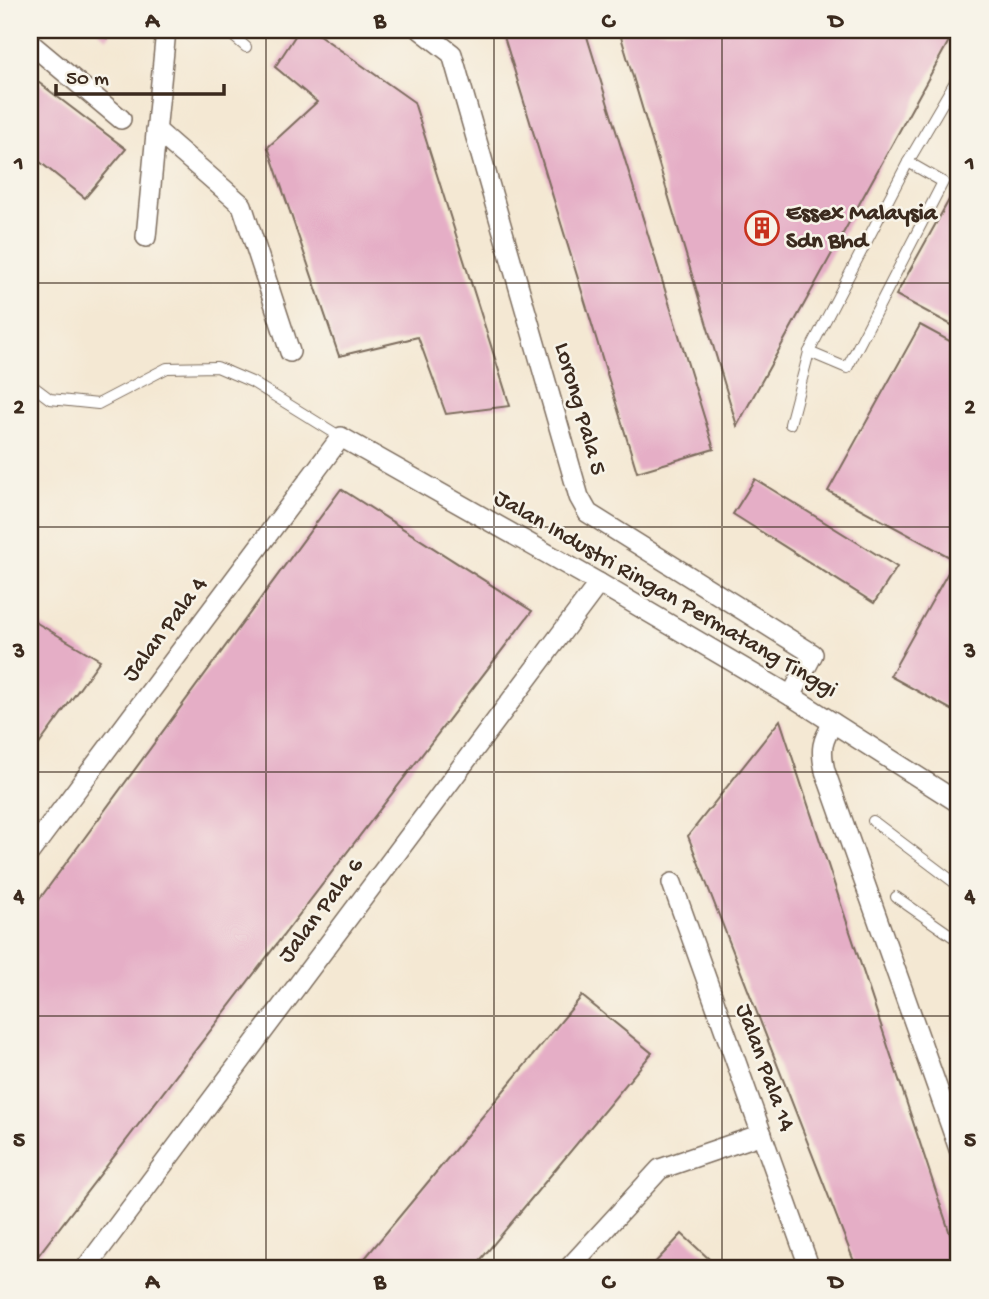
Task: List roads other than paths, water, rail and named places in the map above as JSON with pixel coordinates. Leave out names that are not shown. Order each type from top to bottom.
[{"type":"street","points":[[146,237],[166,30]]},
{"type":"street","name":"Lorong Pala 5","points":[[421,30],[452,54],[583,505],[588,513],[813,654],[792,696]]},
{"type":"street","points":[[30,43],[121,119]]},
{"type":"street","points":[[156,130],[242,205],[290,352]]},
{"type":"street","name":"Jalan Industri Ringan Permatang Tinggi","points":[[341,437],[792,696],[959,803]]},
{"type":"street","name":"Jalan Pala 4","points":[[30,852],[341,437]]},
{"type":"street","name":"Jalan Pala 6","points":[[85,1269],[599,583]]},
{"type":"street","points":[[834,723],[824,738],[821,754],[825,771],[959,1149]]},
{"type":"street","name":"Jalan Pala 14","points":[[672,883],[810,1269]]},
{"type":"street","points":[[568,1269],[660,1170],[762,1134]]},
{"type":"lane","points":[[226,30],[246,47]]},
{"type":"lane","points":[[790,424],[809,352],[908,162],[959,75]]},
{"type":"lane","points":[[809,352],[847,368],[943,181],[908,162]]},
{"type":"lane","points":[[30,384],[50,399],[98,404],[167,368],[217,367],[252,382],[341,437]]},
{"type":"lane","points":[[873,821],[959,886]]},
{"type":"lane","points":[[896,897],[959,941]]},
{"type":"place","name":"Essex Malaysia Sdn Bhd","points":[[762,228]]}]
